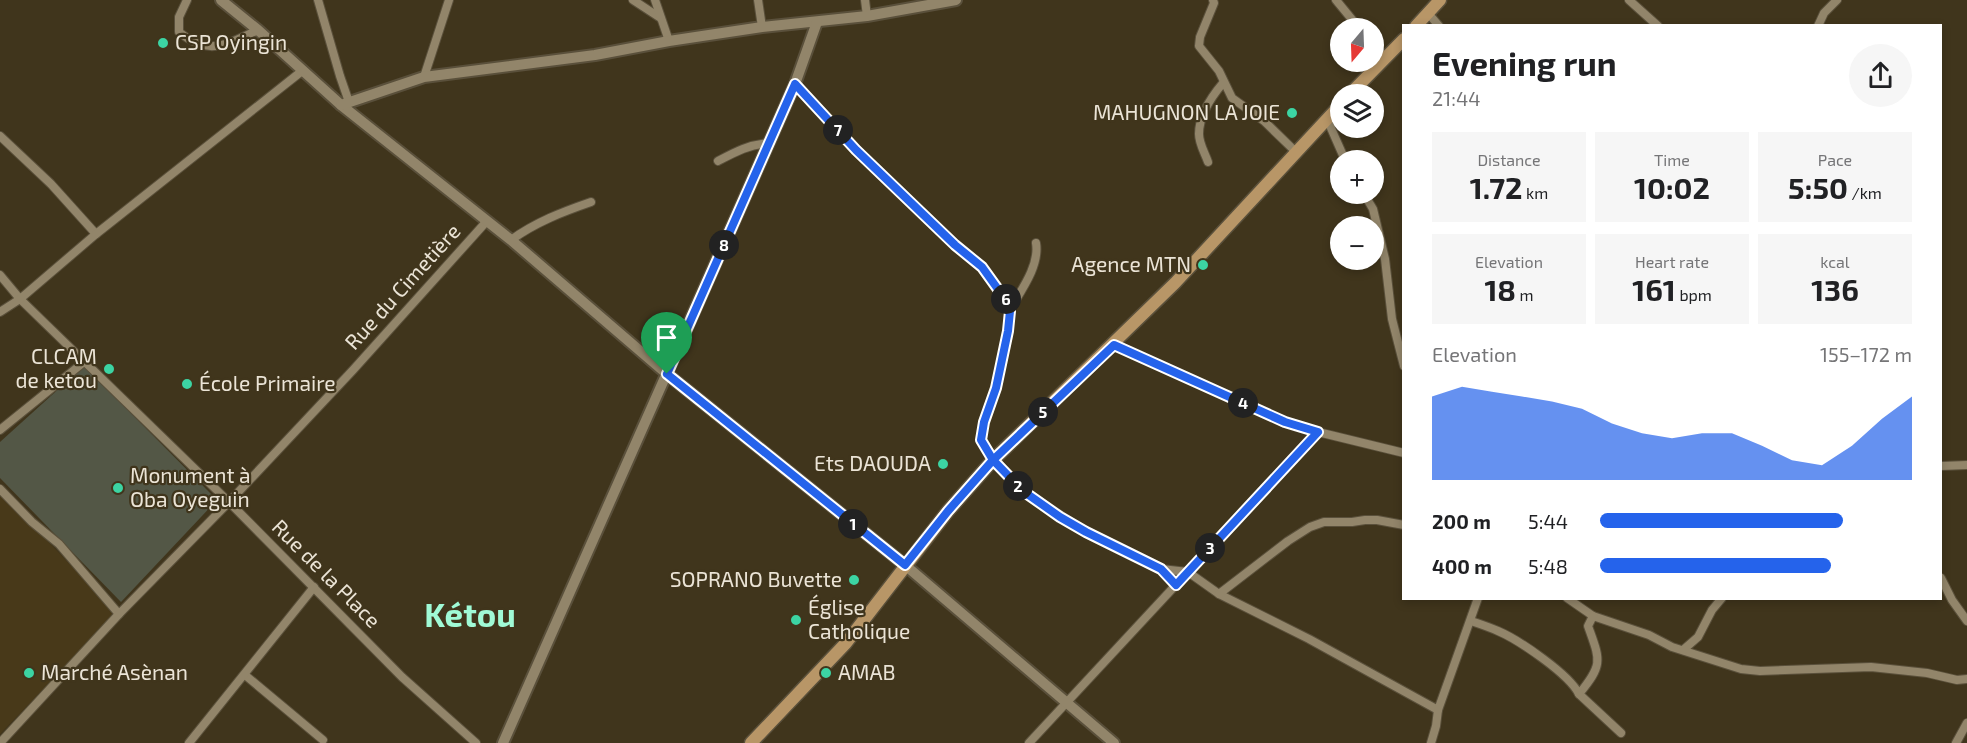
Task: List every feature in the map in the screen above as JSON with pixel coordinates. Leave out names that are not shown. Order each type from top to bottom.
[{"type":"main road","points":[[1418,24],[1440,0]]},
{"type":"main road","points":[[1360,84],[1402,41]]},
{"type":"main road","points":[[751,743],[846,643],[948,511],[993,460],[1114,345],[1225,231],[1330,116]]},
{"type":"street","points":[[187,0],[179,17],[179,32],[190,42],[216,48],[258,30]]},
{"type":"street","points":[[221,0],[258,30],[302,71],[345,103],[486,222],[511,240],[667,374],[905,565],[1114,743]]},
{"type":"street","points":[[318,0],[340,76],[345,103]]},
{"type":"street","points":[[424,77],[449,0]]},
{"type":"street","points":[[633,0],[661,18]]},
{"type":"street","points":[[655,0],[669,41]]},
{"type":"street","points":[[758,0],[762,27]]},
{"type":"street","points":[[865,0],[867,16]]},
{"type":"street","points":[[345,103],[424,77],[595,55],[762,27],[867,16],[956,0]]},
{"type":"street","points":[[1214,0],[1200,37],[1199,46],[1219,71],[1232,98],[1264,121],[1296,152]]},
{"type":"street","points":[[1336,0],[1351,18]]},
{"type":"street","points":[[1629,0],[1656,24]]},
{"type":"street","points":[[1819,24],[1824,13],[1837,0]]},
{"type":"street","points":[[1428,13],[1437,24]]},
{"type":"street","points":[[504,743],[795,84],[817,22]]},
{"type":"street","points":[[0,312],[302,71]]},
{"type":"street","points":[[1208,162],[1199,135],[1202,119],[1223,83]]},
{"type":"street","points":[[795,84],[856,150],[955,245],[982,267],[1005,299],[1010,311]]},
{"type":"street","points":[[1327,119],[1341,150]]},
{"type":"street","points":[[0,136],[51,184],[96,234]]},
{"type":"street","points":[[718,161],[741,149],[769,143]]},
{"type":"street","points":[[511,240],[543,220],[591,202]]},
{"type":"street","points":[[1370,204],[1385,259],[1392,319],[1401,338]]},
{"type":"street","name":"Rue du Cimetière","points":[[0,743],[119,614],[229,502],[486,222]]},
{"type":"street","points":[[1036,243],[1037,250],[1031,272],[1010,311],[996,388],[984,422],[981,440],[993,460],[1023,491],[1086,532],[1161,569],[1188,572],[1219,594],[1309,639],[1437,710]]},
{"type":"street","name":"Rue de la Place","points":[[0,275],[84,362],[229,502],[402,676],[476,743]]},
{"type":"street","points":[[1114,345],[1285,422],[1402,453]]},
{"type":"street","points":[[0,430],[84,362]]},
{"type":"street","points":[[1029,743],[1318,432]]},
{"type":"street","points":[[1942,466],[1967,465]]},
{"type":"street","points":[[0,489],[32,522],[59,544],[119,614]]},
{"type":"street","points":[[1219,594],[1310,527],[1324,522],[1365,520],[1402,525]]},
{"type":"street","points":[[1161,569],[1176,585]]},
{"type":"street","points":[[1942,580],[1952,600],[1967,621]]},
{"type":"street","points":[[189,743],[314,587]]},
{"type":"street","points":[[1431,743],[1436,726],[1437,710],[1477,600]]},
{"type":"street","points":[[1570,600],[1593,616],[1740,669],[1871,667],[1957,680],[1967,679]]},
{"type":"street","points":[[1683,650],[1698,637],[1712,610],[1720,600]]},
{"type":"street","points":[[1579,694],[1597,665],[1599,657],[1588,626],[1593,616]]},
{"type":"street","points":[[1471,621],[1498,631],[1516,641],[1572,681],[1579,694],[1621,733]]},
{"type":"street","points":[[245,675],[323,740]]},
{"type":"street","points":[[1956,743],[1967,723]]},
{"type":"shaded area","name":"Marché Asènan","points":[[0,492],[117,613],[0,734]]},
{"type":"green space","points":[[84,366],[217,500],[121,602],[0,478],[0,442]]},
{"type":"place","name":"CSP Oyingin","points":[[163,43]]},
{"type":"place","name":"MAHUGNON LA JOIE","points":[[1292,113]]},
{"type":"place","name":"Agence MTN","points":[[1203,265]]},
{"type":"place","name":"CLCAM de ketou","points":[[109,369]]},
{"type":"place","name":"École Primaire","points":[[187,384]]},
{"type":"place","name":"Ets DAOUDA","points":[[943,464]]},
{"type":"place","name":"Monument à Oba Oyeguin","points":[[118,488]]},
{"type":"place","name":"SOPRANO Buvette","points":[[854,580]]},
{"type":"place","name":"Église Catholique","points":[[796,620]]},
{"type":"place","name":"Marché Asènan","points":[[29,673]]},
{"type":"place","name":"AMAB","points":[[826,673]]},
{"type":"district","name":"Kétou","points":[[470,615]]},
{"type":"route","points":[[667,374],[795,84],[856,150],[955,245],[982,267],[1005,299],[1010,311],[1008,331],[996,388],[984,422],[981,440],[993,460],[1114,345],[1285,422],[1318,432],[1176,585],[1161,569],[1060,517],[1023,491],[993,460],[905,565],[667,374]]}]
